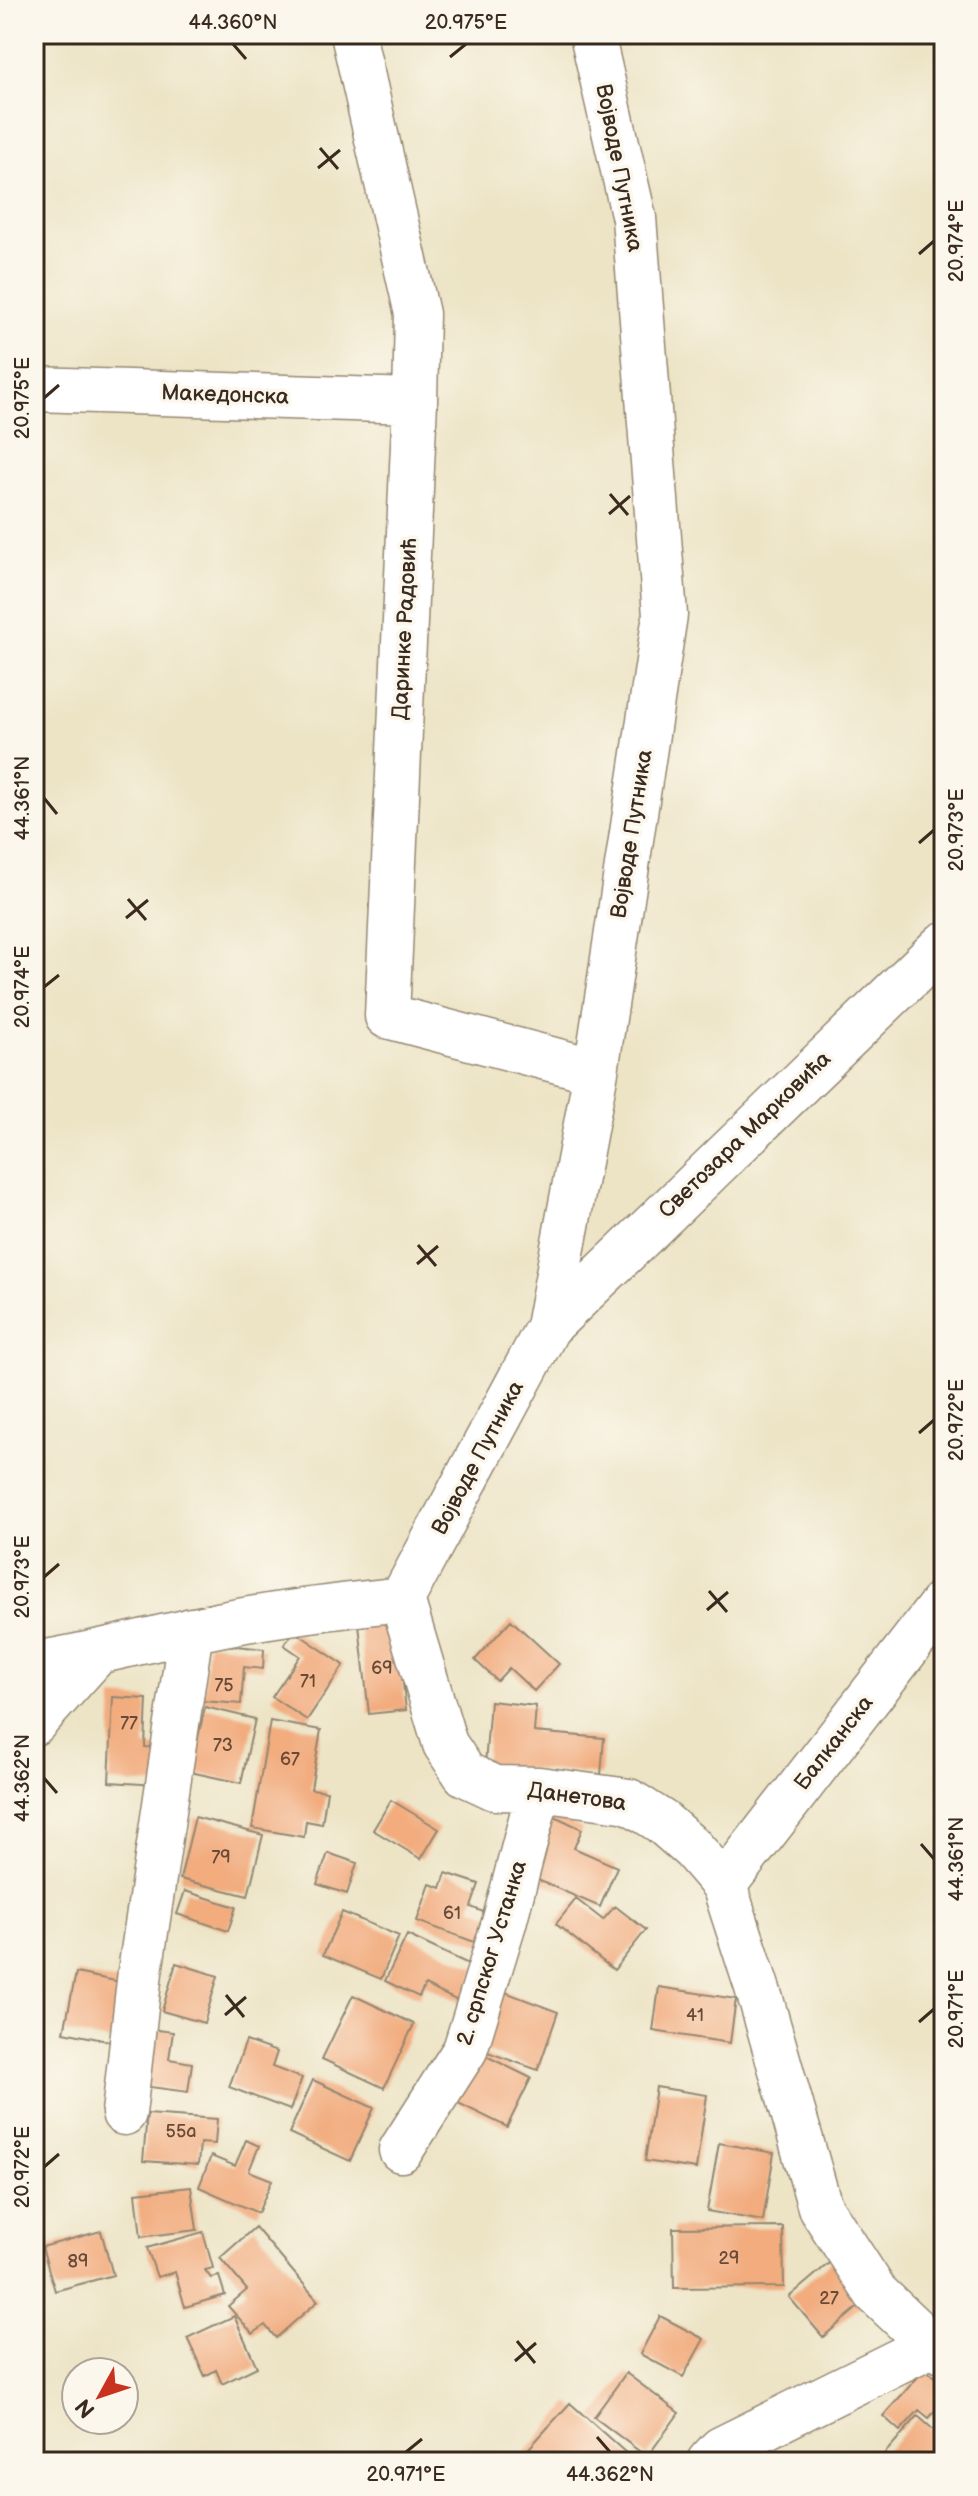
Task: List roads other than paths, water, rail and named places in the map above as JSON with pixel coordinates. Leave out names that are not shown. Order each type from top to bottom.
[{"type":"street","name":"Даринке Радовић","points":[[353,34],[417,314],[387,1016],[596,1071]]},
{"type":"street","name":"Војводе Путника","points":[[402,1599],[548,1327],[596,1071],[665,615],[634,218],[592,34]]},
{"type":"street","name":"Македонска","points":[[34,389],[415,401]]},
{"type":"street","name":"Светозара Марковића","points":[[548,1327],[944,944]]},
{"type":"street","points":[[34,1664],[96,1654],[191,1630],[301,1610],[402,1599]]},
{"type":"street","name":"Данетова","points":[[402,1599],[445,1744],[465,1774],[495,1788],[539,1789],[629,1801],[662,1822],[693,1849],[724,1885],[762,2003],[820,2207],[876,2293],[938,2348]]},
{"type":"street","name":"Балканска","points":[[724,1885],[944,1601]]},
{"type":"street","points":[[124,2113],[140,1972],[191,1630]]},
{"type":"street","points":[[34,1723],[96,1654]]},
{"type":"street","name":"2. српског Устанка","points":[[401,2150],[465,2050],[504,1923],[539,1789]]},
{"type":"street","points":[[709,2462],[721,2449],[938,2348]]}]
